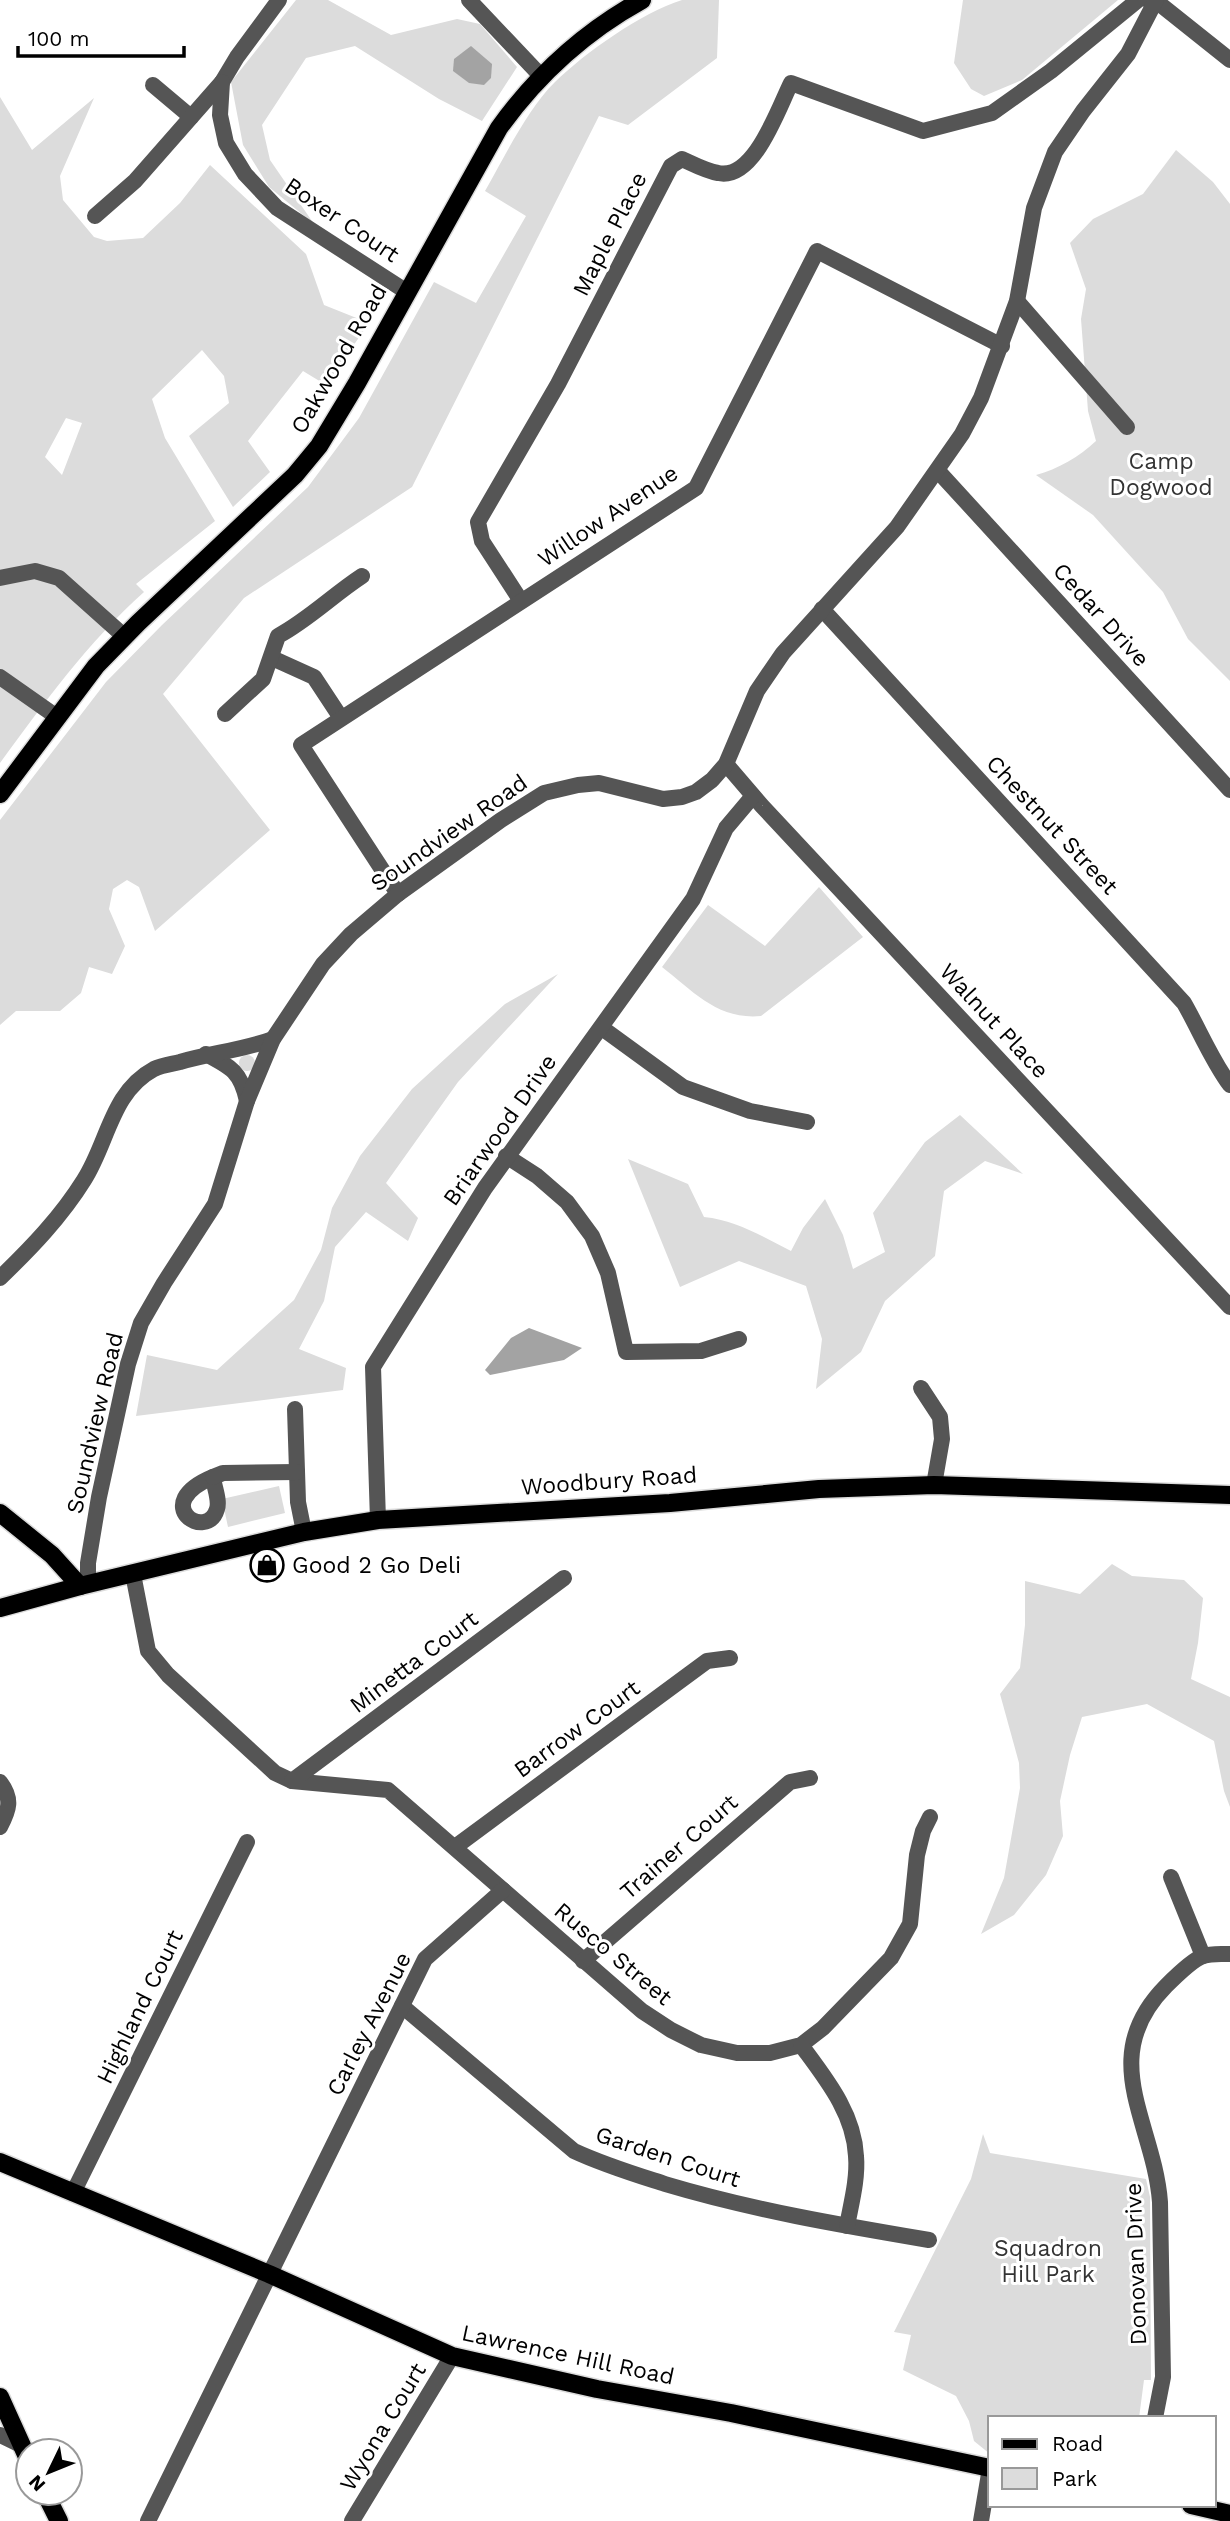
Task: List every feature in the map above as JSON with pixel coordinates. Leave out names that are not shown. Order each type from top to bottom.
[{"type":"main road","name":"Oakwood Road","points":[[0,794],[96,666],[295,475],[319,446],[499,128],[540,75],[598,28],[642,0]]},
{"type":"main road","name":"Woodbury Road","points":[[0,1608],[304,1532],[378,1520],[670,1503],[819,1489],[934,1485],[1230,1495]]},
{"type":"main road","points":[[0,1513],[84,1585]]},
{"type":"main road","name":"Lawrence Hill Road","points":[[0,2162],[270,2274],[452,2356],[597,2389],[731,2413],[988,2468]]},
{"type":"main road","points":[[0,2398],[18,2437]]},
{"type":"main road","points":[[1200,2507],[1230,2514]]},
{"type":"street","name":"Boxer Court","points":[[279,0],[222,82],[220,115],[226,143],[245,174],[276,208],[407,292]]},
{"type":"street","points":[[469,0],[540,75]]},
{"type":"street","name":"Maple Place","points":[[521,601],[482,541],[478,522],[558,384],[671,166],[682,159],[719,174],[736,173],[750,162],[791,83],[923,131],[992,113],[1051,71],[1138,0]]},
{"type":"street","points":[[1153,0],[1226,52]]},
{"type":"street","name":"Soundview Road","points":[[84,1585],[99,1497],[128,1364],[141,1323],[215,1204],[247,1101],[274,1039],[323,964],[351,934],[398,894],[501,820],[544,793],[599,783],[663,799],[682,797],[696,792],[712,780],[726,764],[757,691],[783,653],[897,527],[938,471],[981,398],[1017,301],[1034,208],[1055,152],[1135,41],[1153,0]]},
{"type":"street","points":[[1111,22],[1121,26],[1135,41]]},
{"type":"street","points":[[95,216],[135,181],[222,82]]},
{"type":"street","points":[[153,85],[193,115],[222,125]]},
{"type":"street","name":"Willow Avenue","points":[[398,894],[301,745],[696,488],[817,251],[1002,346]]},
{"type":"street","points":[[1017,301],[1127,427]]},
{"type":"street","name":"Cedar Drive","points":[[938,471],[1230,790]]},
{"type":"street","points":[[0,578],[35,571],[60,578],[125,637]]},
{"type":"street","points":[[225,714],[263,679],[278,636],[297,626],[340,590],[362,576]]},
{"type":"street","name":"Chestnut Street","points":[[822,609],[1184,1003],[1206,1041],[1219,1071],[1230,1085]]},
{"type":"street","points":[[272,659],[314,677],[341,718]]},
{"type":"street","points":[[0,677],[57,717]]},
{"type":"street","name":"Walnut Place","points":[[726,764],[1230,1307]]},
{"type":"street","name":"Briarwood Drive","points":[[378,1520],[373,1367],[506,1156],[602,1028],[693,899],[726,828],[753,796]]},
{"type":"street","points":[[602,1028],[684,1087],[750,1111],[807,1122]]},
{"type":"street","points":[[0,1278],[40,1239],[72,1198],[90,1168],[116,1107],[133,1084],[155,1069],[274,1039]]},
{"type":"street","points":[[206,1054],[229,1066],[244,1083],[247,1101]]},
{"type":"street","points":[[506,1156],[537,1176],[566,1202],[592,1236],[608,1273],[626,1352],[701,1351],[739,1339]]},
{"type":"street","points":[[921,1388],[940,1417],[942,1438],[934,1485]]},
{"type":"street","points":[[295,1409],[298,1502],[304,1532]]},
{"type":"street","points":[[213,1477],[223,1474],[297,1472]]},
{"type":"street","points":[[134,1574],[148,1651],[168,1675],[275,1773],[292,1782],[388,1790],[503,1890]]},
{"type":"street","name":"Minetta Court","points":[[292,1782],[564,1578]]},
{"type":"street","name":"Barrow Court","points":[[456,1847],[708,1661],[730,1658]]},
{"type":"street","name":"Trainer Court","points":[[583,1961],[790,1782],[810,1777]]},
{"type":"street","points":[[0,1782],[8,1794],[10,1807],[0,1827]]},
{"type":"street","name":"Rusco Street","points":[[503,1890],[642,2011],[671,2030],[701,2045],[748,2053],[770,2053],[801,2045],[823,2028],[891,1958],[910,1924],[917,1855],[930,1817]]},
{"type":"street","name":"Highland Court","points":[[74,2193],[247,1842]]},
{"type":"street","points":[[1171,1877],[1203,1956],[1230,1954]]},
{"type":"street","name":"Carley Avenue","points":[[148,2521],[425,1959],[503,1890]]},
{"type":"street","name":"Donovan Drive","points":[[1155,2416],[1163,2377],[1160,2203],[1158,2179],[1133,2094],[1130,2057],[1136,2030],[1151,2001],[1173,1978],[1203,1956]]},
{"type":"street","name":"Garden Court","points":[[402,2006],[574,2151],[602,2164],[711,2198],[809,2220],[929,2241]]},
{"type":"street","points":[[801,2045],[841,2102],[852,2128],[857,2157],[847,2226]]},
{"type":"street","name":"Wyona Court","points":[[352,2521],[452,2356]]},
{"type":"street","points":[[981,2521],[988,2480]]},
{"type":"green space","points":[[296,0],[328,0],[391,35],[457,19],[480,24],[517,67],[482,121],[439,99],[355,46],[306,58],[262,125],[270,160],[314,224],[269,187],[243,145],[231,82]]},
{"type":"green space","points":[[682,0],[719,0],[717,58],[628,125],[599,116],[412,487],[244,598],[163,694],[270,830],[155,931],[139,887],[127,880],[113,889],[109,909],[125,946],[112,974],[89,967],[81,993],[60,1011],[16,1011],[0,1025],[0,820],[106,682],[162,625],[308,487],[359,418],[434,282],[476,303],[526,216],[485,191],[535,105],[555,82],[598,46],[649,14]]},
{"type":"green space","points":[[963,0],[1118,0],[1022,80],[984,96],[971,89],[954,63]]},
{"type":"green space","points":[[0,97],[32,150],[94,98],[60,176],[63,200],[94,237],[107,241],[143,238],[180,203],[210,165],[306,254],[324,305],[369,323],[326,385],[303,371],[248,441],[270,472],[233,507],[189,436],[229,403],[224,376],[202,350],[152,399],[165,438],[215,521],[136,584],[144,592],[85,652],[0,763]],"holes":[[[66,418],[82,423],[62,475],[45,457]]]},
{"type":"green space","name":"Camp Dogwood","points":[[1176,150],[1213,182],[1230,204],[1230,681],[1188,639],[1163,592],[1093,515],[1036,475],[1068,462],[1096,441],[1088,411],[1081,319],[1086,289],[1070,243],[1093,219],[1143,194]]},
{"type":"green space","points":[[819,887],[863,937],[761,1016],[732,1014],[719,1009],[696,995],[662,967],[708,905],[765,946]]},
{"type":"green space","points":[[558,974],[458,1082],[386,1183],[418,1218],[408,1241],[366,1212],[335,1247],[324,1301],[299,1349],[346,1368],[343,1390],[136,1416],[147,1355],[217,1370],[294,1300],[321,1250],[332,1208],[360,1156],[412,1089],[505,1004]]},
{"type":"green space","points":[[244,1055],[250,1055],[255,1063],[253,1069],[244,1071],[239,1066],[239,1060]]},
{"type":"green space","points":[[960,1115],[1023,1174],[985,1161],[944,1191],[935,1256],[885,1301],[861,1352],[816,1389],[822,1339],[806,1286],[739,1261],[680,1287],[628,1159],[688,1184],[704,1217],[738,1225],[791,1251],[803,1228],[825,1199],[843,1235],[853,1269],[885,1252],[873,1213],[925,1142]]},
{"type":"green space","points":[[279,1486],[285,1513],[228,1527],[222,1499]]},
{"type":"green space","points":[[1112,1564],[1132,1576],[1184,1580],[1203,1598],[1191,1679],[1230,1697],[1230,1807],[1214,1741],[1147,1704],[1082,1717],[1060,1801],[1063,1836],[1046,1875],[1014,1915],[981,1934],[1004,1878],[1020,1788],[1019,1763],[1000,1694],[1020,1668],[1025,1625],[1025,1581],[1080,1594]]},
{"type":"green space","name":"Squadron Hill Park","points":[[983,2134],[990,2153],[1146,2179],[1150,2197],[1151,2380],[1144,2380],[1139,2416],[988,2416],[988,2452],[974,2441],[969,2421],[956,2396],[903,2370],[911,2335],[894,2332],[971,2179]]},
{"type":"shaded area","points":[[471,46],[492,64],[491,78],[484,85],[469,83],[453,71],[454,59]]},
{"type":"shaded area","points":[[529,1328],[582,1348],[564,1360],[490,1375],[485,1370],[511,1338]]},
{"type":"place","name":"Good 2 Go Deli","points":[[267,1565]]}]
